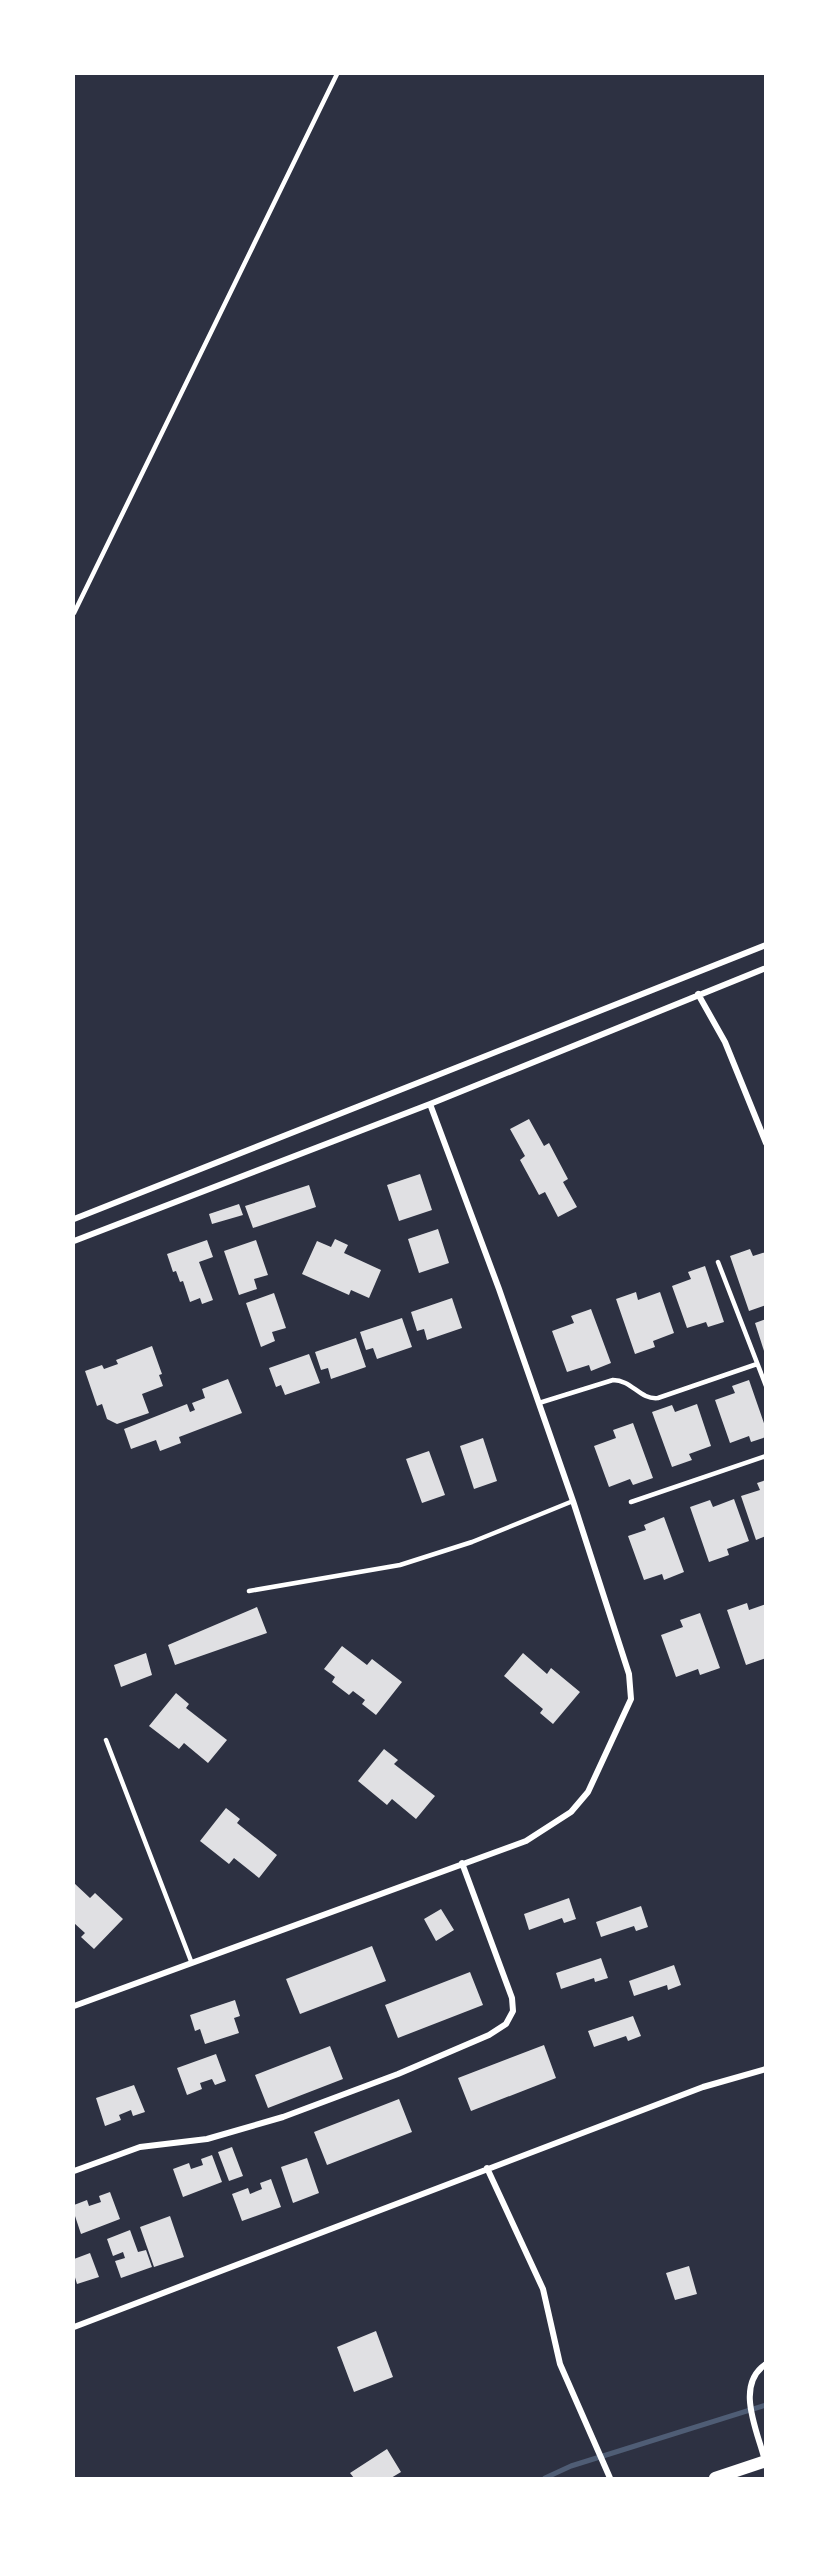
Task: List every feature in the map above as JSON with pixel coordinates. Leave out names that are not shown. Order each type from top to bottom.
[{"type":"main road","points":[[716,2478],[765,2462]]},
{"type":"street","points":[[74,1219],[765,945]]},
{"type":"street","points":[[74,1241],[430,1104],[765,968]]},
{"type":"street","points":[[698,994],[725,1042],[765,1143]]},
{"type":"street","points":[[74,2006],[191,1961],[526,1841],[555,1824],[581,1802],[631,1699],[629,1674],[573,1501],[430,1104]]},
{"type":"street","points":[[74,2171],[141,2147],[207,2139],[283,2117],[408,2070],[489,2035],[506,2024],[513,2011],[512,1998],[462,1863]]},
{"type":"street","points":[[74,2327],[703,2087],[765,2069]]},
{"type":"street","points":[[487,2168],[543,2289],[560,2364],[609,2476]]},
{"type":"street","points":[[765,2364],[753,2377],[749,2391],[765,2462]]},
{"type":"lane","points":[[74,614],[337,74]]},
{"type":"lane","points":[[718,1262],[765,1386]]},
{"type":"lane","points":[[539,1403],[613,1380],[627,1383],[645,1397],[658,1398],[757,1364]]},
{"type":"lane","points":[[632,1502],[765,1456]]},
{"type":"lane","points":[[249,1591],[400,1565],[472,1542],[573,1501]]},
{"type":"lane","points":[[106,1740],[191,1961]]},
{"type":"building","points":[[529,1119],[544,1146],[549,1143],[568,1179],[563,1182],[577,1207],[558,1217],[545,1192],[539,1195],[520,1160],[525,1156],[510,1129]]},
{"type":"building","points":[[420,1174],[432,1210],[399,1221],[387,1185]]},
{"type":"building","points":[[309,1185],[316,1207],[253,1228],[245,1206]]},
{"type":"building","points":[[239,1204],[243,1215],[212,1224],[209,1214]]},
{"type":"building","points":[[438,1229],[449,1263],[419,1273],[408,1239]]},
{"type":"building","points":[[335,1239],[348,1245],[344,1253],[381,1270],[369,1298],[351,1290],[349,1295],[302,1274],[317,1241],[331,1247]]},
{"type":"building","points":[[207,1240],[213,1257],[199,1262],[213,1300],[202,1304],[200,1298],[190,1302],[183,1281],[180,1282],[176,1271],[173,1272],[167,1254]]},
{"type":"building","points":[[256,1240],[268,1275],[254,1279],[257,1289],[239,1295],[224,1251]]},
{"type":"building","points":[[750,1249],[753,1256],[766,1252],[766,1305],[749,1311],[730,1256]]},
{"type":"building","points":[[705,1266],[724,1322],[708,1327],[706,1322],[687,1328],[672,1286],[691,1279],[688,1272]]},
{"type":"building","points":[[636,1292],[638,1300],[660,1292],[674,1333],[653,1341],[655,1347],[635,1354],[616,1299]]},
{"type":"building","points":[[274,1293],[286,1328],[272,1332],[275,1341],[261,1347],[246,1303]]},
{"type":"building","points":[[452,1298],[462,1328],[427,1340],[424,1329],[417,1331],[411,1312]]},
{"type":"building","points":[[591,1309],[611,1363],[591,1371],[589,1365],[567,1372],[552,1331],[574,1323],[571,1316]]},
{"type":"building","points":[[402,1318],[412,1347],[377,1359],[373,1348],[366,1350],[360,1332]]},
{"type":"building","points":[[766,1319],[766,1354],[765,1354],[755,1323]]},
{"type":"building","points":[[356,1338],[366,1367],[331,1379],[328,1368],[321,1370],[315,1352]]},
{"type":"building","points":[[152,1346],[162,1374],[159,1375],[163,1386],[142,1394],[149,1413],[117,1424],[107,1419],[102,1404],[97,1406],[85,1371],[102,1365],[104,1369],[118,1364],[116,1360]]},
{"type":"building","points":[[309,1354],[320,1383],[285,1395],[281,1385],[276,1387],[269,1368]]},
{"type":"building","points":[[228,1379],[242,1413],[179,1437],[181,1443],[160,1451],[156,1440],[131,1449],[124,1429],[187,1404],[190,1412],[195,1410],[192,1403],[205,1398],[202,1389]]},
{"type":"building","points":[[749,1380],[766,1429],[766,1437],[751,1442],[749,1436],[730,1443],[715,1400],[735,1393],[732,1386]]},
{"type":"building","points":[[697,1404],[711,1446],[689,1454],[692,1460],[672,1467],[652,1412],[672,1405],[675,1412]]},
{"type":"building","points":[[633,1423],[653,1478],[633,1485],[630,1479],[609,1487],[594,1446],[616,1438],[613,1430]]},
{"type":"building","points":[[483,1438],[497,1481],[474,1489],[460,1446]]},
{"type":"building","points":[[429,1451],[445,1495],[422,1503],[406,1459]]},
{"type":"building","points":[[766,1480],[766,1536],[756,1540],[741,1496],[760,1490],[757,1483]]},
{"type":"building","points":[[734,1499],[749,1541],[727,1549],[729,1555],[709,1562],[690,1507],[710,1500],[713,1507]]},
{"type":"building","points":[[664,1517],[684,1572],[664,1580],[662,1574],[644,1580],[628,1536],[646,1530],[644,1525]]},
{"type":"building","points":[[747,1603],[749,1610],[766,1604],[766,1658],[746,1665],[727,1610]]},
{"type":"building","points":[[257,1607],[267,1633],[175,1665],[168,1645]]},
{"type":"building","points":[[700,1613],[720,1668],[700,1675],[698,1669],[676,1677],[661,1635],[683,1627],[680,1620]]},
{"type":"building","points":[[342,1646],[367,1665],[372,1659],[402,1682],[376,1715],[362,1704],[365,1700],[353,1691],[349,1695],[332,1682],[335,1677],[324,1669]]},
{"type":"building","points":[[146,1653],[152,1675],[121,1687],[114,1665]]},
{"type":"building","points":[[523,1653],[547,1674],[551,1668],[580,1692],[553,1724],[540,1713],[543,1709],[504,1676]]},
{"type":"building","points":[[176,1693],[189,1704],[186,1708],[227,1740],[208,1763],[184,1743],[179,1749],[149,1726]]},
{"type":"building","points":[[384,1749],[398,1760],[394,1764],[435,1796],[416,1819],[392,1799],[387,1805],[358,1781]]},
{"type":"building","points":[[226,1808],[240,1819],[237,1823],[277,1855],[259,1878],[234,1858],[229,1864],[200,1841]]},
{"type":"building","points":[[74,1883],[90,1898],[95,1893],[123,1919],[94,1949],[81,1937],[85,1933],[74,1923]]},
{"type":"building","points":[[569,1898],[576,1919],[564,1923],[562,1918],[529,1930],[524,1914]]},
{"type":"building","points":[[641,1906],[648,1927],[636,1931],[634,1926],[601,1937],[596,1922]]},
{"type":"building","points":[[441,1909],[454,1930],[436,1941],[424,1919]]},
{"type":"building","points":[[372,1946],[386,1981],[300,2014],[286,1979]]},
{"type":"building","points":[[601,1958],[608,1978],[595,1982],[594,1978],[561,1989],[556,1973]]},
{"type":"building","points":[[674,1965],[681,1985],[668,1990],[667,1985],[634,1996],[629,1981]]},
{"type":"building","points":[[470,1972],[483,2005],[398,2038],[385,2005]]},
{"type":"building","points":[[235,2000],[240,2016],[234,2018],[239,2033],[205,2044],[200,2029],[195,2031],[190,2015]]},
{"type":"building","points":[[633,2016],[641,2036],[628,2041],[626,2036],[594,2047],[588,2031]]},
{"type":"building","points":[[544,2045],[556,2078],[471,2111],[458,2078]]},
{"type":"building","points":[[330,2046],[343,2079],[268,2108],[255,2075]]},
{"type":"building","points":[[216,2054],[226,2081],[215,2085],[212,2079],[200,2083],[202,2089],[187,2095],[177,2068]]},
{"type":"building","points":[[134,2085],[145,2112],[133,2116],[131,2110],[119,2115],[121,2120],[105,2126],[96,2098]]},
{"type":"building","points":[[399,2099],[412,2132],[327,2165],[314,2132]]},
{"type":"building","points":[[232,2147],[243,2176],[229,2181],[218,2152]]},
{"type":"building","points":[[212,2155],[222,2182],[183,2197],[173,2169],[189,2163],[191,2169],[203,2165],[201,2159]]},
{"type":"building","points":[[307,2158],[319,2193],[293,2203],[281,2167]]},
{"type":"building","points":[[271,2179],[281,2207],[242,2221],[232,2194],[248,2188],[250,2194],[262,2189],[260,2183]]},
{"type":"building","points":[[110,2192],[120,2219],[81,2234],[74,2213],[74,2205],[87,2200],[89,2206],[101,2202],[99,2196]]},
{"type":"building","points":[[170,2216],[184,2257],[154,2267],[140,2227]]},
{"type":"building","points":[[130,2230],[138,2252],[146,2250],[152,2267],[121,2278],[115,2261],[125,2258],[123,2252],[113,2256],[107,2239]]},
{"type":"building","points":[[90,2253],[99,2277],[77,2284],[74,2259]]},
{"type":"building","points":[[689,2266],[697,2294],[675,2300],[666,2273]]},
{"type":"building","points":[[376,2331],[393,2377],[354,2392],[337,2347]]},
{"type":"building","points":[[387,2449],[401,2472],[391,2478],[354,2478],[350,2473]]},
{"type":"waterway","points":[[545,2478],[571,2466],[766,2405]]}]
